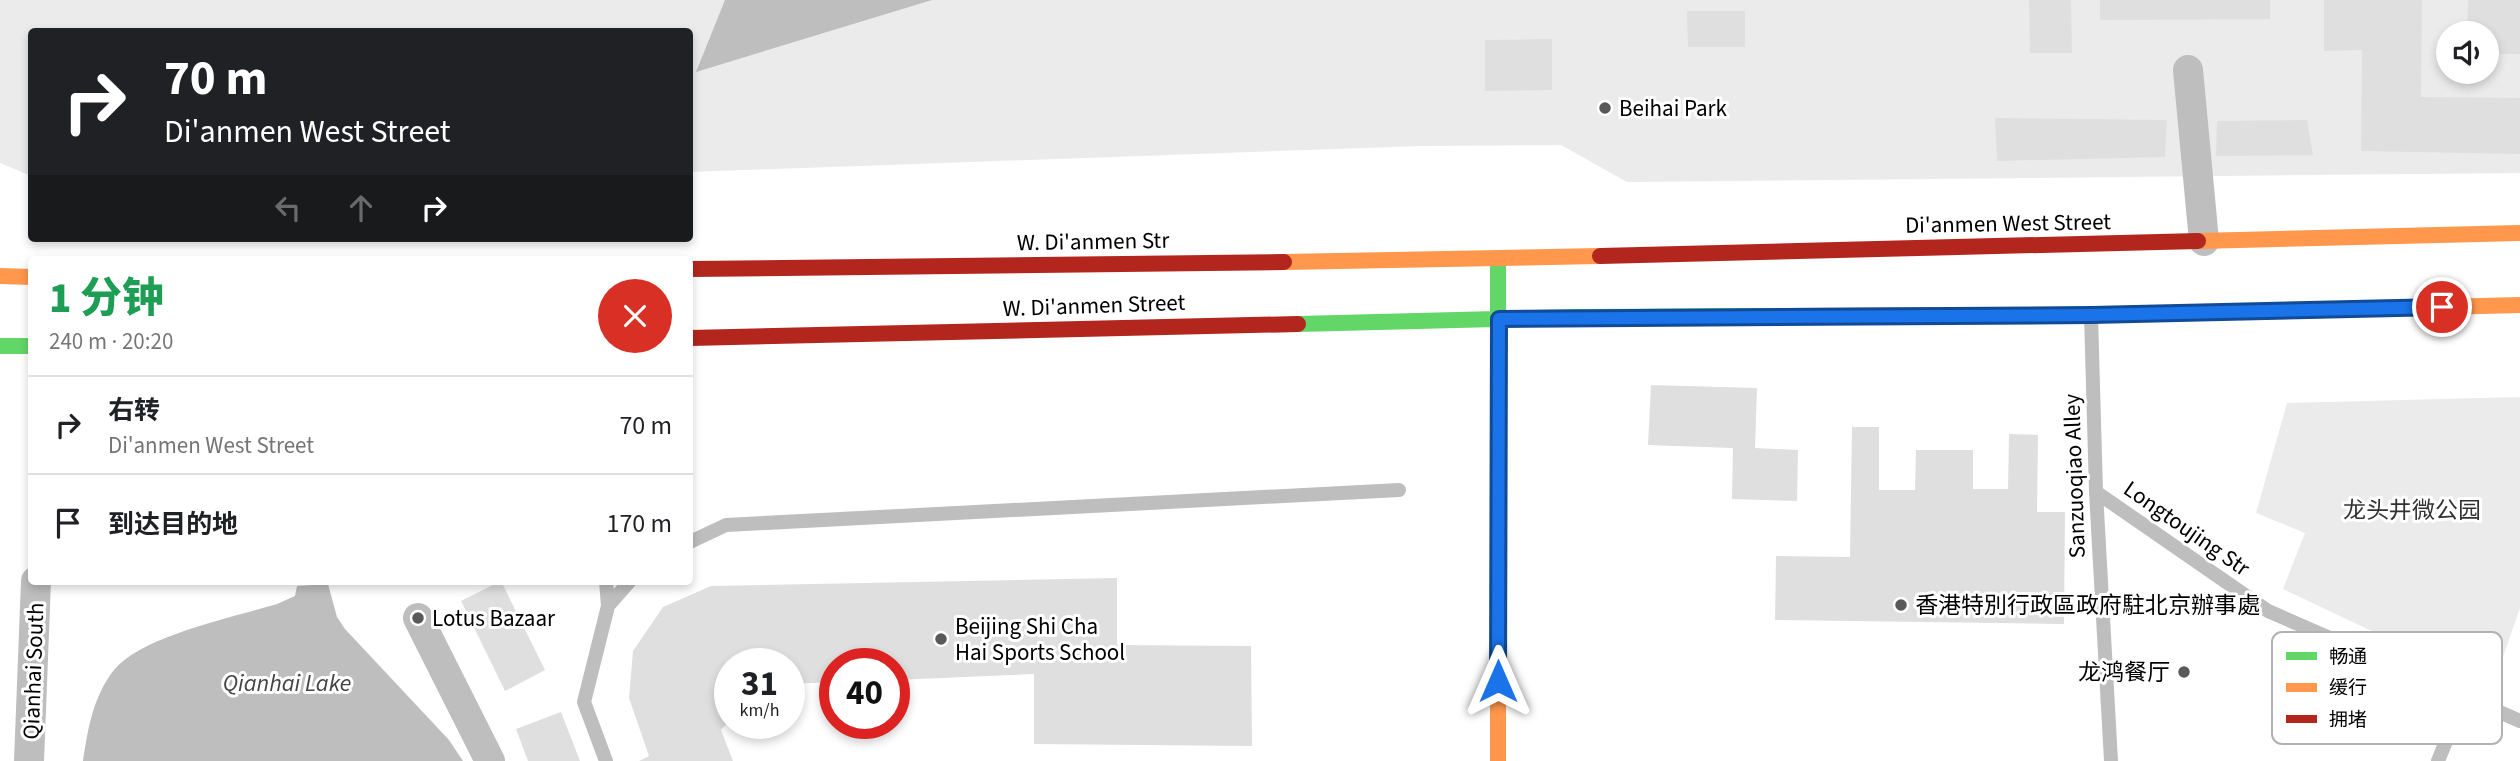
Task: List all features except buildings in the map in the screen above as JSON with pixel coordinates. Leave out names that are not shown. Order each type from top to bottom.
[{"type":"main road","name":"Di'anmen West Street","points":[[1498,259],[2520,233]]},
{"type":"main road","name":"W. Di'anmen Str","points":[[693,269],[1498,259]]},
{"type":"main road","points":[[1498,259],[1498,761]]},
{"type":"main road","points":[[0,276],[28,277]]},
{"type":"main road","points":[[1499,319],[2091,315],[2520,305]]},
{"type":"main road","name":"W. Di'anmen Street","points":[[693,338],[1499,319]]},
{"type":"main road","points":[[0,346],[28,346]]},
{"type":"street","points":[[2188,70],[2204,241]]},
{"type":"street","name":"Qianhai South","points":[[29,761],[36,585]]},
{"type":"street","points":[[418,618],[490,761]]},
{"type":"lane","name":"Sanzuoqiao Alley","points":[[2091,315],[2096,492],[2111,761]]},
{"type":"lane","points":[[693,540],[726,525],[1399,490]]},
{"type":"lane","name":"Longtoujing Str","points":[[2096,492],[2268,611],[2316,632]]},
{"type":"lane","points":[[606,761],[584,702],[608,606],[607,585]]},
{"type":"lane","points":[[608,606],[626,585]]},
{"type":"lane","name":"Longtoujing Str","points":[[2502,713],[2520,721]]},
{"type":"lane","points":[[2438,761],[2445,744]]},
{"type":"green space","name":"Beihai Park","points":[[0,0],[2520,0],[2520,173],[1627,182],[1561,145],[1421,146],[693,172],[693,28],[28,28],[28,175],[0,163]]},
{"type":"green space","name":"龙头井微公园","points":[[2520,397],[2520,608],[2502,659],[2502,632],[2374,632],[2283,589],[2305,533],[2256,513],[2287,403]]},
{"type":"water","points":[[725,0],[932,0],[696,72]]},
{"type":"water","name":"Qianhai Lake","points":[[328,585],[337,617],[345,629],[449,740],[463,761],[83,761],[96,702],[114,670],[127,658],[145,647],[190,629],[277,604],[295,596],[297,586]]},
{"type":"traffic: fast","points":[[1498,259],[1498,573]]},
{"type":"traffic: fast","points":[[1298,324],[1575,317],[1785,316]]},
{"type":"traffic: fast","points":[[0,346],[28,346]]},
{"type":"traffic: slow","points":[[2198,241],[2520,233]]},
{"type":"traffic: slow","points":[[1284,262],[1600,256]]},
{"type":"traffic: slow","points":[[0,276],[28,277]]},
{"type":"traffic: slow","points":[[2326,310],[2520,305]]},
{"type":"traffic: slow","points":[[1498,573],[1498,761]]},
{"type":"traffic: jam","points":[[1600,256],[2198,241]]},
{"type":"traffic: jam","points":[[693,269],[1284,262]]},
{"type":"traffic: jam","points":[[1785,316],[2091,315],[2326,310]]},
{"type":"traffic: jam","points":[[693,338],[1298,324]]},
{"type":"place","name":"Beihai Park","points":[[1605,108]]},
{"type":"place","name":"香港特別行政區政府駐北京辦事處","points":[[1901,605]]},
{"type":"place","name":"Lotus Bazaar","points":[[418,618]]},
{"type":"place","name":"Beijing Shi Cha Hai Sports School","points":[[941,639]]},
{"type":"place","name":"龙鸿餐厅","points":[[2184,672]]},
{"type":"route","points":[[1498,681],[1499,319],[2091,315],[2442,307]]}]
